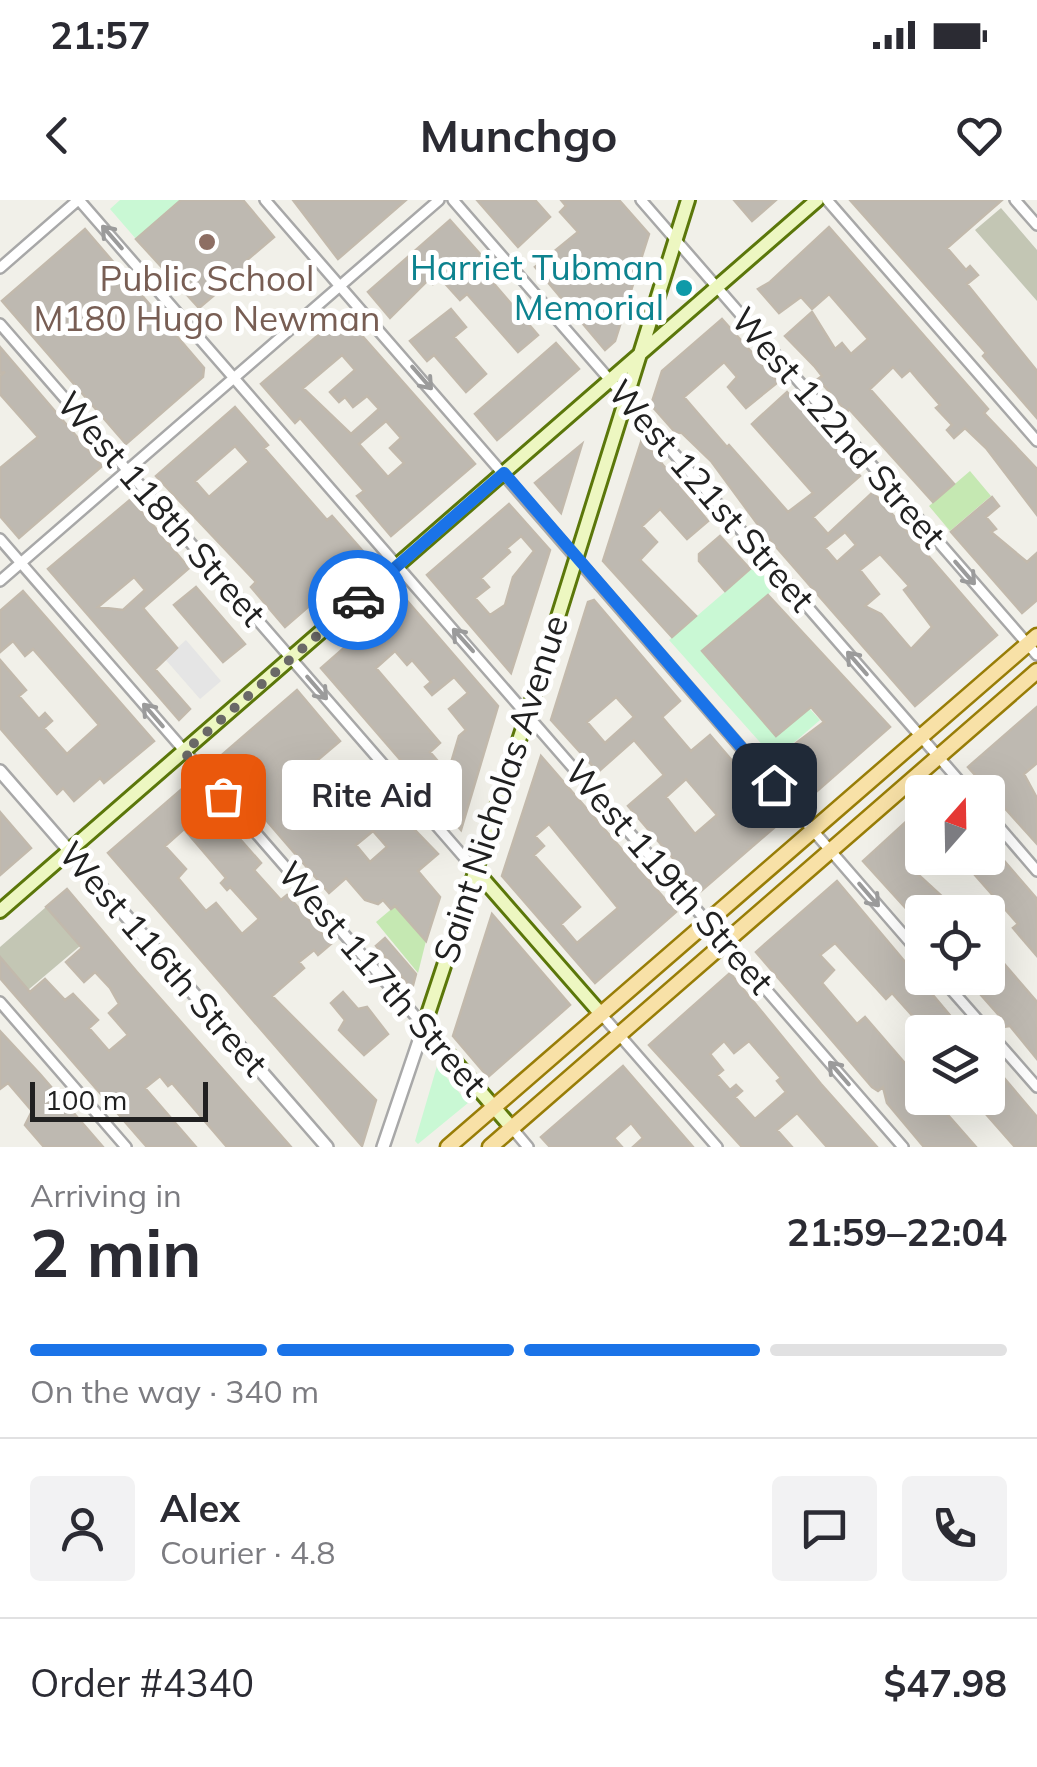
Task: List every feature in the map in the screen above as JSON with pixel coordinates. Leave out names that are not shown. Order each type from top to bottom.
[{"type":"main road","name":"Saint Nicholas Avenue","points":[[424,1026],[528,713],[688,200]]},
{"type":"main road","points":[[0,911],[817,200]]},
{"type":"main road","points":[[448,1147],[921,736],[1034,645]]},
{"type":"main road","points":[[490,1147],[1037,671]]},
{"type":"main road","name":"West 118th Street","points":[[476,871],[601,1014]]},
{"type":"main road","name":"West 117th Street","points":[[424,1026],[512,1128]]},
{"type":"street","points":[[0,268],[79,200]]},
{"type":"street","name":"West 119th Street","points":[[79,200],[903,1147]]},
{"type":"street","points":[[266,200],[905,936]]},
{"type":"street","points":[[0,581],[439,200]]},
{"type":"street","name":"West 121st Street","points":[[453,200],[953,775]]},
{"type":"street","name":"West 122nd Street","points":[[640,200],[1034,645]]},
{"type":"street","points":[[827,200],[1037,441]]},
{"type":"street","points":[[1015,200],[1037,225]]},
{"type":"street","name":"West 118th Street","points":[[0,324],[476,871]]},
{"type":"street","name":"West 117th Street","points":[[0,539],[424,1026]]},
{"type":"street","name":"West 116th Street","points":[[0,771],[326,1147]]},
{"type":"street","points":[[1005,834],[1037,871]]},
{"type":"street","points":[[956,995],[1037,1087]]},
{"type":"street","points":[[0,1002],[126,1147]]},
{"type":"street","name":"West 118th Street","points":[[601,1014],[717,1147]]},
{"type":"street","name":"Saint Nicholas Avenue","points":[[383,1147],[424,1026]]},
{"type":"street","name":"West 117th Street","points":[[512,1128],[528,1147]]},
{"type":"shaded area","points":[[1001,208],[1037,250],[1037,301],[975,230]]},
{"type":"shaded area","points":[[186,640],[221,681],[200,699],[165,659]]},
{"type":"shaded area","points":[[46,907],[80,946],[28,990],[0,957],[0,947]]},
{"type":"green space","points":[[120,200],[181,200],[136,239],[110,209]]},
{"type":"green space","points":[[970,471],[991,496],[950,531],[929,506]]},
{"type":"green space","points":[[755,566],[775,588],[703,651],[776,736],[809,708],[820,720],[775,759],[669,640]]},
{"type":"green space","points":[[395,906],[426,941],[418,973],[376,922]]},
{"type":"green space","points":[[437,1066],[468,1103],[418,1144],[415,1141]]},
{"type":"building","points":[[181,200],[243,200],[274,237],[247,260],[251,264],[199,308],[136,239]]},
{"type":"building","points":[[293,200],[406,200],[338,259]]},
{"type":"building","points":[[477,200],[535,200],[550,217],[518,247]]},
{"type":"building","points":[[561,200],[619,200],[649,234],[615,341],[605,350],[535,267],[578,232],[560,212],[566,206]]},
{"type":"building","points":[[734,200],[776,200],[752,221]]},
{"type":"building","points":[[850,200],[1002,200],[947,248],[966,270],[970,266],[978,275],[967,284],[1037,371],[1037,418],[983,356],[986,353]]},
{"type":"building","points":[[450,220],[496,272],[489,278],[538,335],[518,352],[467,294],[460,300],[440,278],[433,284],[429,279],[390,318],[368,292]]},
{"type":"building","points":[[829,227],[988,409],[984,413],[1037,469],[1037,515],[986,448],[965,428],[954,438],[947,430],[952,425],[936,408],[940,405],[910,370],[902,377],[893,367],[870,389],[954,484],[933,502],[849,409],[847,412],[818,379],[822,376],[815,367],[785,336],[812,312],[835,349],[842,343],[851,354],[868,339],[829,294],[812,309],[801,297],[779,313],[758,289]]},
{"type":"building","points":[[85,229],[204,368],[203,377],[126,444],[2,301]]},
{"type":"building","points":[[451,309],[466,327],[454,337],[486,374],[466,392],[434,355],[427,361],[410,341]]},
{"type":"building","points":[[343,314],[475,464],[391,536],[357,496],[364,491],[300,418],[295,423],[261,384]],"holes":[[[342,355],[355,370],[330,392],[339,402],[345,397],[353,407],[367,396],[379,409],[351,434],[303,388]],[[386,421],[401,438],[390,448],[404,463],[388,477],[359,444]]]},
{"type":"building","points":[[722,319],[778,382],[746,408],[728,387],[737,377],[724,362],[684,397],[727,447],[788,512],[813,493],[752,424],[787,392],[860,476],[813,517],[828,534],[873,492],[997,635],[915,706],[764,533],[711,461],[682,433],[675,432],[651,405],[662,371]],"holes":[[[845,532],[856,545],[837,562],[825,548]],[[880,554],[909,586],[904,590],[932,627],[911,649],[881,614],[865,606],[879,594],[860,570]]]},
{"type":"building","points":[[556,343],[579,369],[497,440],[475,414]]},
{"type":"building","points":[[0,347],[102,466],[19,538],[0,516],[0,468],[38,437],[0,394],[0,376],[5,372],[0,373]]},
{"type":"building","points":[[235,407],[268,445],[264,448],[327,520],[332,516],[367,556],[285,627],[251,587],[256,582],[156,476]],"holes":[[[235,446],[249,462],[209,497],[195,481]]]},
{"type":"building","points":[[642,439],[708,521],[687,539],[660,509],[642,526],[657,542],[640,560],[696,616],[672,637],[603,561]]},
{"type":"building","points":[[582,444],[561,513],[535,483]]},
{"type":"building","points":[[992,497],[999,506],[986,517],[996,529],[991,532],[1027,562],[1037,553],[1037,600],[1022,613],[951,532]]},
{"type":"building","points":[[131,499],[189,568],[143,608],[177,648],[155,669],[190,709],[179,720],[48,569]],"holes":[[[134,577],[145,590],[123,610],[98,607]]]},
{"type":"building","points":[[509,504],[550,550],[511,673],[427,575]],"holes":[[[521,536],[534,551],[513,577],[505,605],[490,615],[475,598],[489,587],[481,578],[510,552],[507,548]]]},
{"type":"building","points":[[720,536],[750,569],[725,591],[699,561],[699,554]]},
{"type":"building","points":[[196,587],[245,644],[223,662],[174,605]]},
{"type":"building","points":[[23,591],[154,741],[104,783],[100,778],[74,801],[63,788],[57,794],[0,728],[0,660],[26,690],[19,696],[39,719],[45,713],[52,721],[44,728],[67,754],[99,725],[33,649],[25,656],[13,641],[0,652],[0,611]]},
{"type":"building","points":[[768,595],[890,727],[808,799],[775,759],[824,722],[811,707],[776,736],[702,651]]},
{"type":"building","points":[[403,596],[498,706],[461,830],[321,668]],"holes":[[[395,651],[407,665],[412,660],[431,682],[425,687],[432,695],[454,677],[468,693],[449,709],[466,730],[459,736],[448,773],[430,752],[440,743],[376,668]]]},
{"type":"building","points":[[594,600],[680,701],[662,717],[691,751],[710,735],[783,820],[701,891],[628,806],[664,775],[634,740],[598,772],[551,720],[588,602]],"holes":[[[616,697],[634,717],[605,743],[587,722]],[[686,779],[717,815],[695,834],[666,797]]]},
{"type":"building","points":[[297,690],[340,741],[299,776],[317,797],[357,770],[438,854],[418,871],[440,897],[426,941],[395,906],[391,909],[383,900],[378,904],[365,900],[346,878],[329,893],[215,761]],"holes":[[[373,831],[387,847],[370,862],[356,845]]]},
{"type":"building","points":[[1037,707],[1037,763],[1024,774],[1037,798],[1037,844],[1005,808],[1005,775],[975,775],[968,767]]},
{"type":"building","points":[[541,756],[676,912],[595,983],[502,876]],"holes":[[[549,824],[618,908],[577,943],[561,924],[580,907],[534,855],[544,846],[535,836]]]},
{"type":"building","points":[[190,782],[261,863],[254,870],[281,900],[287,895],[331,944],[318,955],[314,950],[299,962],[304,968],[272,996],[376,1100],[362,1146],[108,853]],"holes":[[[184,829],[226,878],[221,883],[227,890],[230,887],[259,919],[242,934],[216,903],[206,911],[178,878],[186,869],[165,846]]]},
{"type":"building","points":[[0,812],[31,848],[0,875]]},
{"type":"building","points":[[905,823],[905,875],[919,875],[940,895],[905,895],[905,907],[863,861]]},
{"type":"building","points":[[1005,862],[1037,899],[1037,956],[1013,928],[1018,924],[1005,909],[1005,895],[993,895],[975,875],[1005,875]]},
{"type":"building","points":[[837,881],[905,962],[905,995],[933,995],[950,1015],[912,1015],[892,993],[886,999],[835,943],[820,955],[834,970],[822,983],[857,1024],[865,1017],[905,1063],[905,1115],[948,1115],[976,1147],[924,1147],[887,1103],[883,1087],[878,1091],[872,1087],[756,952]]},
{"type":"building","points":[[67,889],[291,1147],[227,1147],[172,1083],[168,1086],[160,1076],[145,1088],[196,1147],[147,1147],[0,978],[0,957],[30,992],[45,979],[65,1000],[73,994],[98,1020],[89,1028],[109,1051],[128,1035],[109,1013],[119,1004],[110,988],[95,972],[84,982],[66,962],[82,948],[46,907]]},
{"type":"building","points":[[492,914],[570,1005],[488,1077],[453,1036]]},
{"type":"building","points":[[385,938],[416,974],[412,989],[376,946]]},
{"type":"building","points":[[1005,965],[1037,1002],[1037,1059],[1010,1026],[1005,1027],[1005,1015],[999,1015],[981,995],[1005,995]]},
{"type":"building","points":[[730,973],[877,1147],[827,1147],[797,1113],[777,1130],[792,1147],[742,1147],[649,1045]],"holes":[[[724,1041],[734,1053],[749,1041],[781,1078],[777,1081],[786,1092],[755,1119],[735,1097],[742,1091],[736,1085],[730,1090],[717,1075],[723,1070],[710,1054]]]},
{"type":"building","points":[[343,992],[358,1009],[367,1007],[388,1034],[364,1055],[339,1030],[345,1020],[331,1003]]},
{"type":"building","points":[[0,1031],[103,1147],[44,1147],[25,1125],[32,1111],[8,1083],[0,1089]]},
{"type":"building","points":[[623,1066],[693,1147],[633,1147],[643,1138],[631,1123],[614,1138],[622,1147],[550,1147],[541,1137]]},
{"type":"building","points":[[1005,1079],[1037,1117],[1037,1147],[1015,1147],[987,1115],[1005,1115]]},
{"type":"way so far","points":[[223,796],[184,752],[358,600]]},
{"type":"place","name":"Public School M180 Hugo Newman","points":[[207,242]]},
{"type":"place","name":"Harriet Tubman Memorial","points":[[684,288]]},
{"type":"place","name":"Rite Aid","points":[[223,796]]},
{"type":"route","points":[[358,600],[504,473],[774,785]]}]
